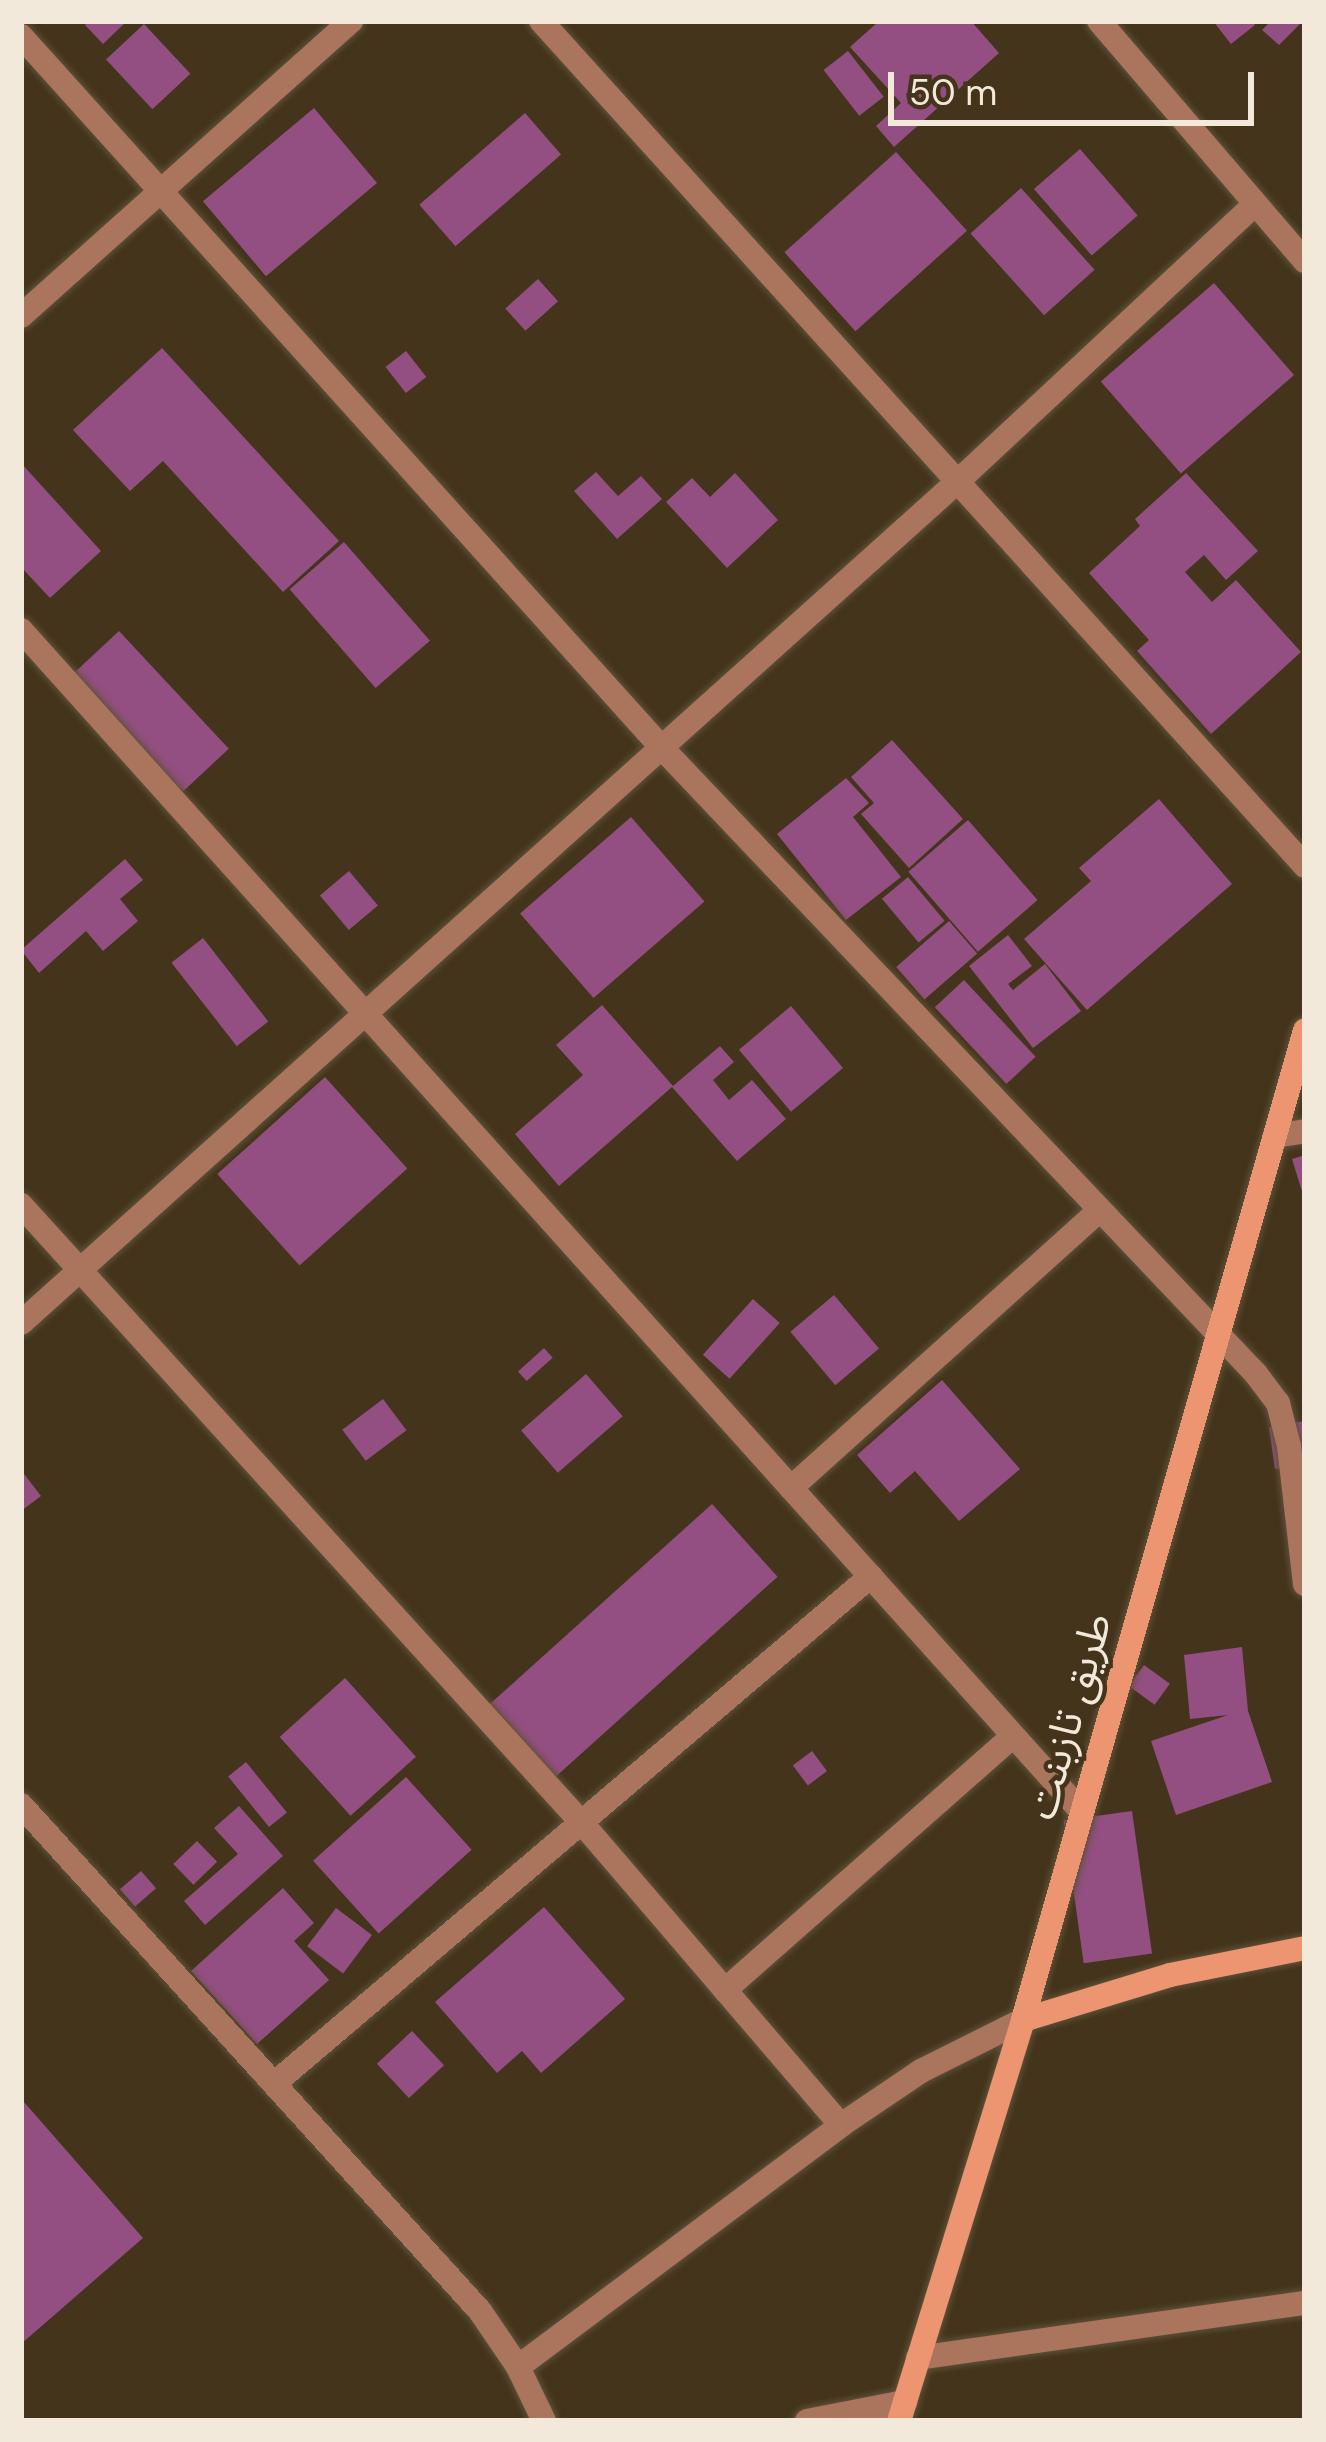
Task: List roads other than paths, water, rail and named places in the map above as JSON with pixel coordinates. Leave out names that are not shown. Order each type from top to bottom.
[{"type":"street","points":[[21,316],[351,21]]},
{"type":"street","points":[[542,21],[1305,866]]},
{"type":"street","points":[[1099,21],[1305,261]]},
{"type":"street","points":[[21,35],[662,748],[1278,1403],[1289,1446],[1305,1584]]},
{"type":"street","points":[[21,1323],[956,483],[1254,205]]},
{"type":"street","points":[[21,630],[1082,1812]]},
{"type":"street","name":"طريق تازبنت","points":[[902,2412],[1023,2020],[1305,1030]]},
{"type":"street","points":[[1275,1136],[1305,1130]]},
{"type":"street","points":[[21,1205],[582,1823],[841,2125]]},
{"type":"street","points":[[791,1488],[1099,1211]]},
{"type":"street","points":[[275,2084],[871,1576]]},
{"type":"street","points":[[725,1990],[1013,1736]]},
{"type":"street","points":[[21,1805],[479,2311],[518,2367],[544,2421]]},
{"type":"street","points":[[518,2367],[841,2125],[921,2071],[1023,2020],[1170,1975],[1305,1948]]},
{"type":"street","points":[[918,2358],[1305,2303]]},
{"type":"street","points":[[807,2421],[902,2412]]}]
